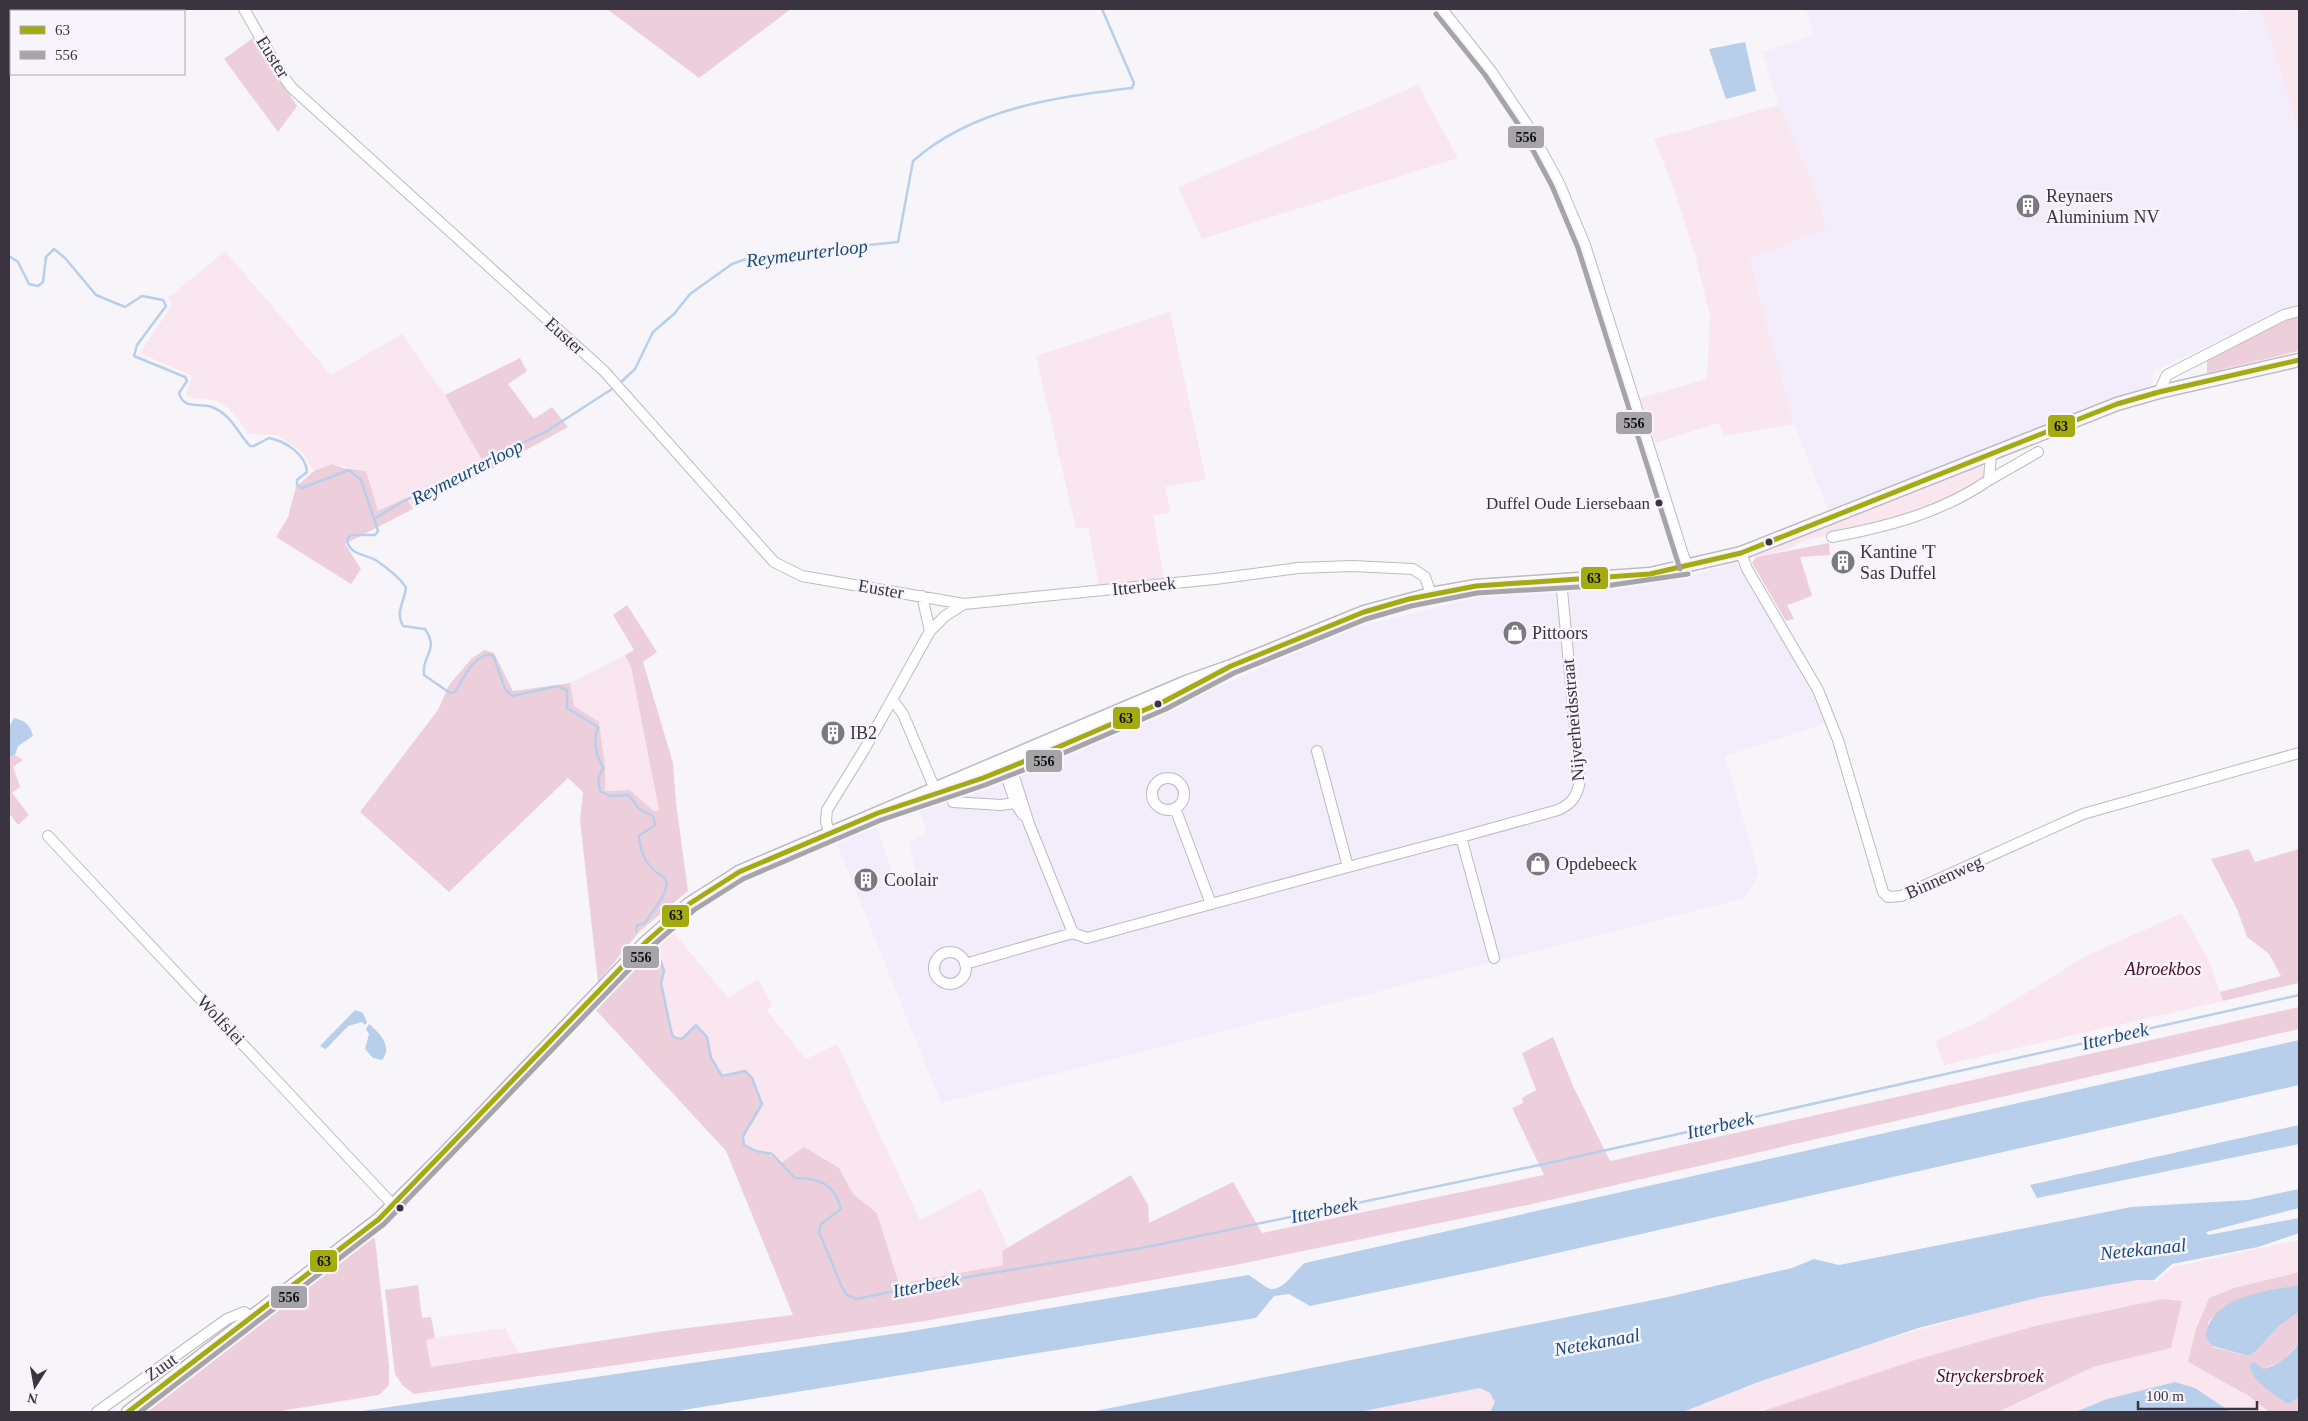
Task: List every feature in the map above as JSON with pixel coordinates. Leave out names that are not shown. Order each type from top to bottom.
[{"type":"main road","points":[[128,1412],[379,1219],[646,942],[689,904],[725,880],[878,813],[1005,766],[1163,702],[1231,666],[1364,612],[1431,594],[1476,586],[1650,574],[1742,553],[2117,404],[2159,392],[2299,360]]},
{"type":"main road","points":[[878,813],[934,787],[1005,766]]},
{"type":"street","name":"Euster","points":[[244,9],[279,70],[291,87],[604,371],[766,555],[781,567],[802,576],[964,604]]},
{"type":"street","points":[[1442,9],[1491,71],[1523,118],[1559,183],[1585,245],[1603,299],[1638,418],[1686,567]]},
{"type":"street","points":[[2159,392],[2167,375],[2269,322],[2299,311]]},
{"type":"street","points":[[1832,538],[1890,524],[1940,507],[2038,452]]},
{"type":"street","points":[[1989,480],[1991,454]]},
{"type":"street","name":"Binnenweg","points":[[1742,553],[1747,569],[1818,690],[1838,740],[1881,885],[1888,897],[1901,896],[2083,814],[2299,753]]},
{"type":"street","name":"Itterbeek","points":[[829,833],[826,821],[827,810],[930,631],[945,616],[964,604],[1215,579],[1298,568],[1352,566],[1413,569],[1425,577],[1431,594]]},
{"type":"street","name":"Nijverheidsstraat","points":[[965,964],[1073,933],[1087,938],[1461,837],[1568,806],[1578,790],[1580,781],[1561,580]]},
{"type":"street","points":[[922,596],[930,631]]},
{"type":"street","points":[[892,698],[903,714],[934,787]]},
{"type":"street","points":[[1317,751],[1348,868]]},
{"type":"street","points":[[1005,766],[1073,933]]},
{"type":"street","points":[[953,802],[1020,802]]},
{"type":"street","points":[[1175,808],[1211,904]]},
{"type":"street","name":"Wolfslei","points":[[48,836],[393,1205]]},
{"type":"street","points":[[1461,837],[1494,958]]},
{"type":"street","name":"Zuut","points":[[97,1412],[227,1319],[244,1312],[251,1317]]},
{"type":"shaded area","points":[[1806,9],[2236,9],[2237,12],[2261,10],[2299,132],[2299,303],[2153,371],[2153,384],[1828,510],[1794,424],[1748,259],[1827,228],[1810,176],[1779,105],[1762,52],[1814,35]]},
{"type":"shaded area","points":[[1736,562],[1785,644],[1827,723],[1725,756],[1759,874],[1745,898],[941,1103],[835,839],[875,823],[896,882],[916,876],[909,842],[927,833],[918,806],[1174,707],[1346,630],[1492,594],[1680,579]]},
{"type":"green space","points":[[607,9],[791,9],[699,78]]},
{"type":"green space","points":[[2299,9],[2299,132],[2261,10]]},
{"type":"green space","points":[[253,38],[297,106],[278,132],[224,59]]},
{"type":"green space","points":[[1418,85],[1458,158],[1202,239],[1178,187]]},
{"type":"green space","points":[[1779,105],[1810,176],[1827,228],[1749,259],[1794,424],[1724,436],[1719,423],[1655,443],[1640,398],[1707,379],[1710,315],[1695,255],[1673,186],[1654,139]]},
{"type":"green space","points":[[225,251],[331,375],[402,334],[445,395],[488,471],[413,509],[406,498],[378,512],[366,471],[332,464],[314,471],[302,452],[277,435],[248,434],[235,416],[223,405],[214,401],[186,395],[192,376],[140,353],[172,305],[168,298]]},
{"type":"green space","points":[[1170,312],[1206,480],[1165,487],[1171,512],[1153,516],[1164,578],[1099,586],[1088,527],[1076,529],[1036,356]]},
{"type":"green space","points":[[2299,315],[2299,351],[2207,373],[2207,358],[2273,325]]},
{"type":"green space","points":[[520,358],[527,371],[508,384],[534,419],[552,407],[568,427],[488,471],[445,395]]},
{"type":"green space","points":[[332,464],[343,468],[366,471],[378,511],[406,498],[413,509],[345,544],[361,569],[351,584],[276,537],[288,517],[296,487],[314,471]]},
{"type":"green space","points":[[1982,465],[1986,474],[1983,480],[1956,496],[1889,521],[1806,540],[1788,549],[1756,557],[1757,553]]},
{"type":"green space","points":[[1829,543],[1830,555],[1800,557],[1812,596],[1787,605],[1794,619],[1786,621],[1752,563],[1756,557]]},
{"type":"green space","points":[[627,605],[657,652],[643,662],[673,763],[676,803],[688,891],[640,931],[598,982],[580,820],[583,792],[568,778],[449,892],[360,812],[438,710],[449,685],[472,658],[485,650],[494,653],[513,691],[570,683],[574,706],[599,722],[605,766],[605,791],[630,790],[654,811],[659,810],[631,667],[625,655],[634,650],[613,615]]},
{"type":"green space","points":[[625,655],[631,667],[660,810],[654,811],[630,790],[605,791],[605,766],[599,723],[574,706],[570,683]]},
{"type":"green space","points":[[15,755],[23,760],[13,767],[20,787],[12,793],[29,815],[18,825],[9,813],[9,757]]},
{"type":"green space","points":[[2249,849],[2255,862],[2299,849],[2299,983],[2223,1001],[2220,992],[2281,976],[2269,954],[2247,937],[2237,909],[2211,859]]},
{"type":"green space","name":"Abroekbos","points":[[2182,913],[2210,963],[2223,1001],[1944,1065],[1935,1041],[1982,1020],[2086,956]]},
{"type":"green space","points":[[670,928],[728,998],[758,979],[773,1006],[766,1010],[806,1059],[837,1044],[920,1220],[981,1188],[1008,1247],[1002,1251],[1003,1265],[899,1284],[877,1213],[853,1194],[839,1168],[781,1163],[772,1154],[756,1151],[744,1145],[743,1136],[751,1121],[740,1071],[729,1076],[722,1076],[711,1058],[707,1037],[696,1025],[682,1039],[672,1035],[661,983],[664,971],[659,956],[652,950]]},
{"type":"green space","points":[[652,950],[659,956],[664,971],[661,983],[673,1035],[676,1038],[682,1039],[696,1025],[707,1037],[711,1058],[722,1075],[745,1071],[752,1078],[762,1104],[743,1136],[744,1145],[768,1154],[781,1163],[804,1147],[839,1168],[853,1194],[877,1213],[899,1284],[1003,1265],[1002,1251],[1131,1175],[1148,1205],[1149,1223],[1233,1182],[1262,1233],[1544,1175],[1512,1108],[1523,1103],[1522,1098],[1536,1090],[1522,1053],[1553,1037],[1573,1086],[1610,1161],[2299,1007],[2299,1029],[1532,1204],[1230,1266],[925,1321],[414,1394],[403,1386],[395,1374],[385,1290],[418,1285],[422,1318],[431,1317],[435,1338],[426,1340],[431,1367],[664,1331],[793,1315],[726,1151],[594,1008]]},
{"type":"green space","points":[[369,1235],[375,1239],[389,1365],[389,1385],[379,1395],[275,1412],[144,1412],[270,1316]]},
{"type":"green space","points":[[2299,1240],[2299,1272],[2234,1288],[2209,1298],[2196,1329],[2188,1362],[2249,1396],[2269,1412],[2231,1412],[2195,1388],[2175,1382],[2107,1399],[2075,1412],[1998,1412],[2093,1367],[2171,1348],[2162,1299],[2035,1326],[1918,1359],[1760,1412],[1683,1412],[1829,1358],[1979,1313],[2108,1283],[2140,1279],[2156,1282],[2173,1267]]},
{"type":"green space","points":[[2299,1272],[2299,1285],[2238,1300],[2217,1313],[2208,1323],[2212,1347],[2249,1356],[2279,1326],[2299,1312],[2299,1343],[2284,1360],[2263,1369],[2261,1385],[2288,1404],[2299,1398],[2299,1412],[2269,1412],[2249,1396],[2188,1362],[2196,1329],[2209,1298],[2234,1288]]},
{"type":"green space","name":"Stryckersbroek","points":[[2162,1299],[2182,1301],[2171,1348],[2093,1367],[1998,1412],[1760,1412],[1918,1359],[2035,1326]]},
{"type":"green space","points":[[505,1328],[520,1355],[431,1367],[426,1339]]},
{"type":"green space","points":[[1480,1388],[1490,1393],[1495,1402],[1490,1412],[1359,1412]]},
{"type":"water","points":[[1745,42],[1756,91],[1726,99],[1709,49]]},
{"type":"water","points":[[14,718],[27,724],[33,736],[18,746],[15,755],[9,757],[9,727]]},
{"type":"water","points":[[355,1010],[363,1013],[367,1022],[365,1025],[362,1022],[348,1026],[327,1048],[325,1049],[320,1046]]},
{"type":"water","points":[[369,1024],[381,1036],[386,1045],[385,1055],[382,1060],[373,1058],[365,1049],[369,1034],[366,1029]]},
{"type":"water","points":[[2299,1040],[2299,1085],[1491,1268],[1310,1306],[1289,1294],[1274,1296],[1256,1318],[671,1412],[355,1412],[906,1332],[1248,1275],[1268,1288],[1273,1289],[1288,1280],[1305,1263]]},
{"type":"water","points":[[2299,1125],[2299,1144],[2037,1198],[2030,1185]]},
{"type":"water","name":"Netekanaal","points":[[2299,1189],[2299,1208],[2206,1232],[2208,1235],[2299,1218],[2299,1233],[2258,1247],[2172,1264],[2154,1280],[2137,1280],[2041,1297],[1918,1328],[1756,1383],[1683,1412],[1490,1412],[1495,1402],[1490,1393],[1480,1388],[1359,1412],[1090,1412],[1668,1297],[1792,1268],[1814,1259],[1839,1265],[2131,1207],[2248,1200]]},
{"type":"water","points":[[2299,1285],[2299,1312],[2279,1326],[2249,1356],[2212,1346],[2205,1336],[2210,1322],[2218,1312],[2229,1304],[2256,1293]]},
{"type":"water","points":[[2299,1343],[2299,1398],[2288,1404],[2270,1392],[2255,1378],[2249,1365],[2255,1362],[2263,1369],[2274,1365],[2288,1356]]},
{"type":"water","points":[[2175,1382],[2195,1388],[2231,1412],[2075,1412],[2107,1399]]},
{"type":"waterway","name":"Reymeurterloop","points":[[620,383],[635,369],[653,332],[674,314],[690,294],[732,264],[752,257],[898,242],[913,161],[937,143],[962,128],[1016,108],[1045,101],[1132,88],[1134,83],[1102,9]]},
{"type":"waterway","name":"Itterbeek","points":[[9,256],[18,262],[29,284],[38,286],[43,282],[46,257],[54,249],[65,258],[96,295],[125,307],[142,296],[163,300],[166,306],[137,345],[134,356],[185,377],[187,381],[179,393],[181,399],[188,404],[212,407],[225,414],[250,446],[254,446],[269,438],[282,442],[294,449],[306,465],[307,472],[297,480],[297,485],[302,488],[349,470],[361,480],[378,531],[375,535],[350,535],[347,540],[348,545],[359,554],[377,561],[404,584],[406,588],[400,612],[403,626],[425,629],[431,643],[425,662],[424,675],[450,693],[455,692],[475,662],[487,655],[493,655],[505,689],[512,696],[558,686],[567,690],[567,708],[598,727],[596,748],[603,768],[598,780],[600,791],[610,796],[629,795],[639,809],[653,816],[655,825],[639,836],[640,842],[643,855],[649,865],[664,877],[667,884],[666,890],[658,904],[645,923],[637,925],[636,931]]},
{"type":"waterway","name":"Reymeurterloop","points":[[374,519],[404,501],[547,431],[615,387]]},
{"type":"waterway","name":"Itterbeek","points":[[652,950],[659,956],[664,971],[661,983],[672,1035],[682,1039],[696,1025],[707,1037],[711,1058],[722,1076],[745,1071],[752,1078],[762,1104],[743,1136],[744,1145],[756,1151],[772,1154],[795,1178],[819,1181],[830,1188],[835,1194],[841,1209],[821,1224],[819,1232],[842,1287],[847,1295],[857,1299],[927,1284],[1142,1248],[1544,1164],[2299,995]]},
{"type":"transit line","name":"556","points":[[1436,14],[1485,75],[1522,130],[1552,186],[1578,248],[1680,569]]},
{"type":"transit line","name":"63","points":[[128,1412],[379,1219],[646,942],[689,904],[739,872],[878,813],[983,778],[1028,760],[1163,702],[1231,666],[1364,612],[1409,599],[1476,586],[1650,574],[1741,553],[2117,404],[2159,392],[2299,360]]},
{"type":"transit line","name":"556","points":[[140,1412],[384,1224],[651,947],[694,910],[743,879],[881,820],[985,785],[1031,767],[1166,709],[1234,673],[1366,619],[1411,606],[1477,593],[1612,585],[1688,574]]},
{"type":"place","name":"Reynaers Aluminium NV","points":[[2028,206]]},
{"type":"place","name":"Duffel Oude Liersebaan","points":[[1659,503]]},
{"type":"place","name":"Kantine 'T Sas Duffel","points":[[1843,562]]},
{"type":"place","name":"Pittoors","points":[[1515,633]]},
{"type":"place","name":"IB2","points":[[833,733]]},
{"type":"place","name":"Opdebeeck","points":[[1538,864]]},
{"type":"place","name":"Coolair","points":[[866,880]]}]
